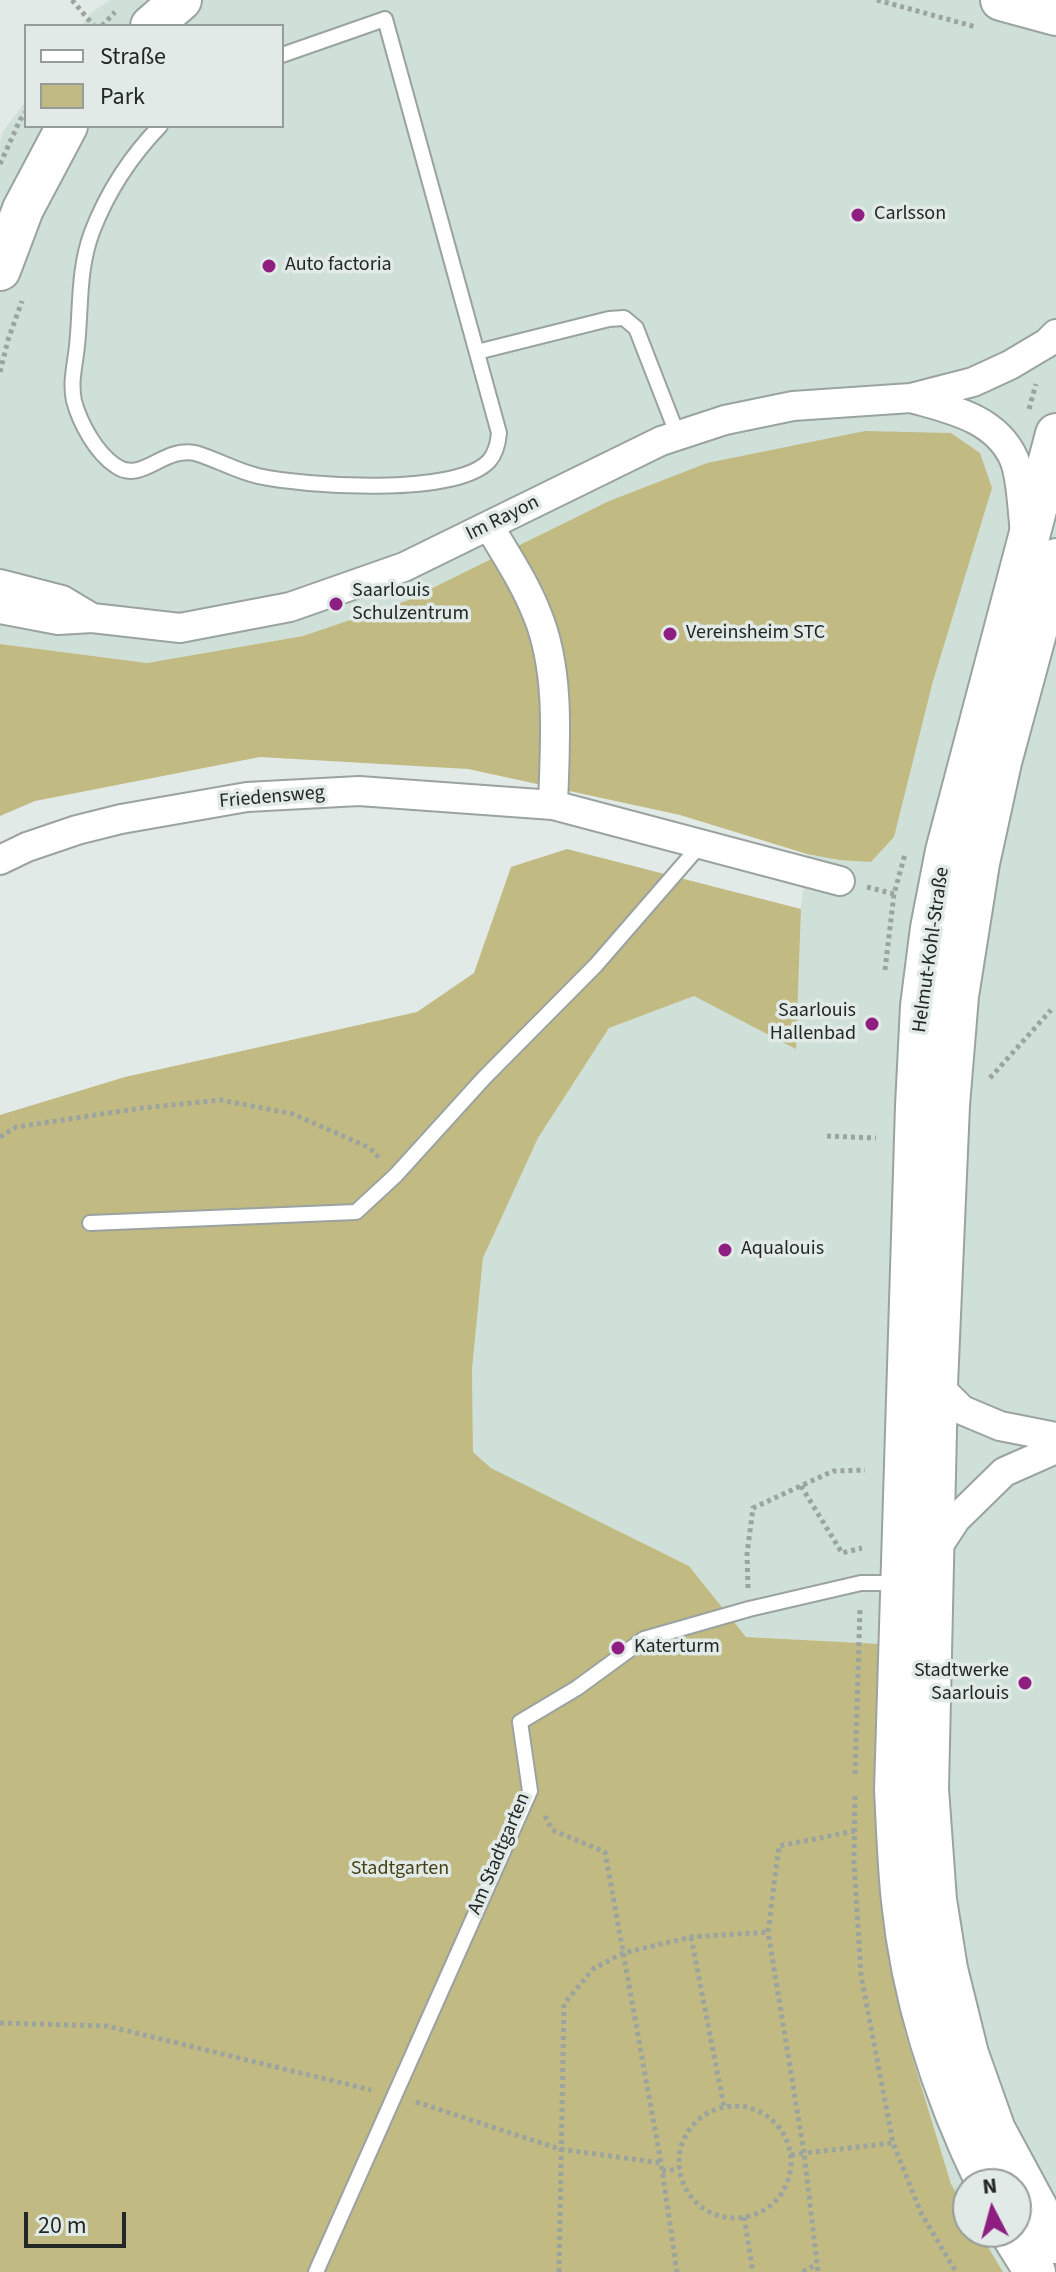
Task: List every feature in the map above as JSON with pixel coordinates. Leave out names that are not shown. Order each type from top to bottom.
[{"type":"street","points":[[153,24],[181,0]]},
{"type":"street","points":[[993,15],[1056,15]]},
{"type":"street","points":[[0,270],[23,209],[66,128]]},
{"type":"street","name":"Im Rayon","points":[[1,604],[62,600],[92,618],[180,628],[290,607],[404,567],[661,441],[725,420],[793,406],[911,398],[973,382],[1010,365],[1047,343],[1056,334]]},
{"type":"street","name":"Im Rayon","points":[[911,398],[962,412],[1001,438],[1014,461],[1042,551]]},
{"type":"street","name":"Helmut-Kohl-Straße","points":[[1056,434],[1034,638],[1001,762],[979,863],[958,996],[949,1105],[937,1385],[928,1789],[936,1900],[947,1969],[968,2054],[995,2130],[1056,2243]]},
{"type":"street","points":[[489,526],[538,616],[548,654],[556,741],[553,805]]},
{"type":"street","name":"Helmut-Kohl-Straße","points":[[979,2168],[937,2065],[916,1979],[902,1903],[895,1790],[916,1106],[921,1006],[931,928],[946,851],[1042,551]]},
{"type":"street","points":[[1034,638],[1056,597]]},
{"type":"street","name":"Friedensweg","points":[[0,860],[27,847],[91,826],[247,797],[359,791],[553,805],[840,881]]},
{"type":"street","points":[[937,1385],[962,1410],[1000,1426],[1056,1437]]},
{"type":"street","points":[[935,1551],[956,1519],[1004,1472],[1056,1449]]},
{"type":"street","points":[[1020,2248],[1035,2272]]},
{"type":"lane","points":[[158,128],[126,168],[107,198],[83,262],[72,378],[74,400],[98,449],[115,466],[126,471],[139,471],[167,454],[180,451],[258,476],[324,485],[432,483],[453,479],[480,468],[493,456],[499,433],[385,19],[284,54]]},
{"type":"lane","points":[[477,352],[609,319],[624,318],[636,328],[678,436]]},
{"type":"lane","points":[[90,1223],[356,1212],[396,1175],[484,1078],[596,965],[702,843]]},
{"type":"lane","name":"Am Stadtgarten","points":[[316,2272],[530,1791],[520,1722],[577,1688],[644,1639],[749,1609],[861,1583],[902,1583]]},
{"type":"path","points":[[72,0],[92,24]]},
{"type":"path","points":[[877,0],[993,15]]},
{"type":"path","points":[[0,164],[24,115]]},
{"type":"path","points":[[986,1083],[1051,1010]]},
{"type":"path","points":[[0,1137],[16,1127],[221,1100],[293,1114],[370,1148],[396,1175]]},
{"type":"path","points":[[827,1136],[876,1138]]},
{"type":"path","points":[[749,1609],[747,1554],[753,1508],[833,1471],[865,1470]]},
{"type":"path","points":[[801,1486],[842,1553],[862,1548]]},
{"type":"path","points":[[530,1791],[552,1830],[605,1852],[661,2163],[677,2272]]},
{"type":"path","points":[[818,2272],[804,2153],[768,1932],[779,1846],[855,1831]]},
{"type":"path","points":[[559,2272],[564,2004],[593,1969],[623,1953],[691,1937],[768,1932]]},
{"type":"path","points":[[691,1937],[724,2107]]},
{"type":"path","points":[[0,2023],[107,2026],[394,2095],[559,2149],[661,2163]]},
{"type":"path","points":[[742,2106],[760,2111],[775,2122],[786,2137],[791,2155],[785,2188],[774,2202],[760,2212],[744,2217],[726,2217],[702,2206],[684,2186],[679,2169],[679,2153],[694,2123],[708,2112],[724,2107],[742,2106]]},
{"type":"path","points":[[791,2155],[893,2143]]},
{"type":"path","points":[[662,2171],[679,2169]]},
{"type":"path","points":[[744,2217],[753,2272]]},
{"type":"path","points":[[803,2272],[817,2264]]},
{"type":"shaded area","points":[[110,0],[1056,0],[1056,2272],[1003,2272],[989,2248],[1032,2248],[1032,2168],[952,2168],[952,2186],[905,2033],[883,1877],[880,1644],[746,1637],[689,1566],[491,1468],[473,1452],[472,1369],[483,1258],[538,1138],[609,1028],[694,996],[796,1048],[801,909],[807,854],[871,862],[894,837],[933,681],[707,463],[609,501],[406,601],[303,636],[147,663],[0,644],[0,141],[4,130],[24,104],[24,128],[284,128],[284,24],[83,24],[91,13]]},
{"type":"green space","points":[[865,431],[951,433],[980,453],[992,488],[933,681],[894,837],[871,862],[807,854],[680,815],[468,769],[260,757],[35,801],[0,816],[0,644],[147,663],[303,636],[406,601],[609,501],[707,463]]},
{"type":"green space","name":"Stadtgarten","points":[[567,849],[801,909],[796,1049],[694,996],[609,1028],[538,1138],[483,1258],[472,1369],[473,1452],[491,1468],[689,1566],[746,1637],[880,1644],[883,1877],[905,2033],[952,2186],[952,2248],[989,2248],[1003,2272],[0,2272],[0,1115],[125,1077],[417,1012],[474,973],[511,867]]},
{"type":"place","name":"Carlsson","points":[[858,215]]},
{"type":"place","name":"Auto factoria","points":[[269,266]]},
{"type":"place","name":"Saarlouis Schulzentrum","points":[[336,604]]},
{"type":"place","name":"Vereinsheim STC","points":[[670,634]]},
{"type":"place","name":"Saarlouis Hallenbad","points":[[872,1024]]},
{"type":"place","name":"Aqualouis","points":[[725,1250]]},
{"type":"place","name":"Katerturm","points":[[618,1648]]},
{"type":"place","name":"Stadtwerke Saarlouis","points":[[1025,1683]]}]
